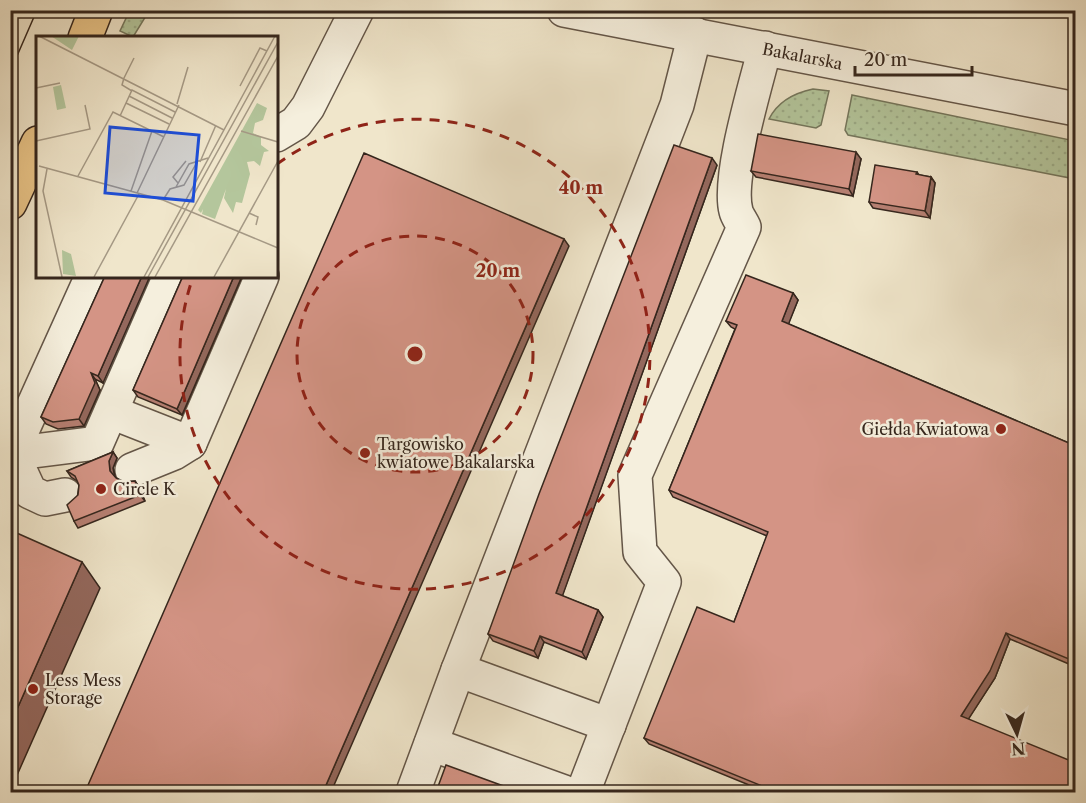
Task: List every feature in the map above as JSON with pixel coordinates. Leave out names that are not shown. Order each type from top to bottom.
[{"type":"main road","points":[[86,36],[96,10]]},
{"type":"main road","points":[[10,203],[36,147]]},
{"type":"street","points":[[278,134],[296,123],[308,107],[357,10]]},
{"type":"street","name":"Bakalarska","points":[[564,10],[680,25],[765,48],[1076,109]]},
{"type":"street","points":[[413,792],[677,105],[680,25]]},
{"type":"street","points":[[583,792],[664,582],[640,552],[635,475],[744,227],[736,211],[735,186],[746,121],[765,48]]},
{"type":"street","points":[[11,453],[91,278]]},
{"type":"street","points":[[11,453],[97,443],[169,278]]},
{"type":"street","points":[[132,470],[174,453],[190,443],[261,278]]},
{"type":"street","points":[[111,412],[190,443]]},
{"type":"street","points":[[11,453],[30,492],[45,499],[64,495]]},
{"type":"street","points":[[458,670],[609,725]]},
{"type":"street","points":[[430,744],[564,792]]},
{"type":"green space","points":[[130,10],[149,11],[134,36],[120,31]]},
{"type":"green space","points":[[813,89],[829,91],[821,125],[816,128],[769,119],[777,107],[787,99]]},
{"type":"green space","points":[[852,95],[1075,141],[1075,179],[848,135],[845,130]]},
{"type":"building","points":[[758,134],[856,152],[849,189],[751,171]]},
{"type":"building","points":[[674,145],[712,158],[556,593],[598,610],[582,652],[540,636],[534,651],[488,634],[539,494]]},
{"type":"building","name":"Targowisko kwiatowe Bakalarska","points":[[364,153],[564,239],[323,792],[85,792]]},
{"type":"building","points":[[875,165],[917,172],[916,174],[931,177],[925,211],[869,202]]},
{"type":"building","points":[[746,275],[793,293],[782,321],[1076,446],[1076,662],[1006,633],[990,671],[961,716],[1076,763],[1076,792],[777,792],[644,738],[697,607],[734,622],[768,532],[669,490],[737,325],[726,321]]},
{"type":"building","points":[[104,278],[141,278],[98,376],[91,373],[95,383],[79,419],[53,422],[41,417]]},
{"type":"building","points":[[182,278],[233,278],[177,409],[133,390]]},
{"type":"building","name":"Circle K","points":[[113,452],[109,461],[110,471],[124,482],[135,481],[140,495],[74,521],[67,505],[78,495],[79,485],[75,476],[67,471]]},
{"type":"building","points":[[10,530],[82,562],[10,725]]},
{"type":"building","points":[[446,765],[520,792],[436,792]]},
{"type":"tram line","points":[[10,16],[13,10]]},
{"type":"tram line","points":[[10,72],[37,10]]},
{"type":"place","name":"Giełda Kwiatowa","points":[[1001,429]]},
{"type":"place","name":"Targowisko kwiatowe Bakalarska","points":[[365,453]]},
{"type":"place","name":"Circle K","points":[[101,489]]},
{"type":"place","name":"Less Mess Storage","points":[[33,689]]}]
